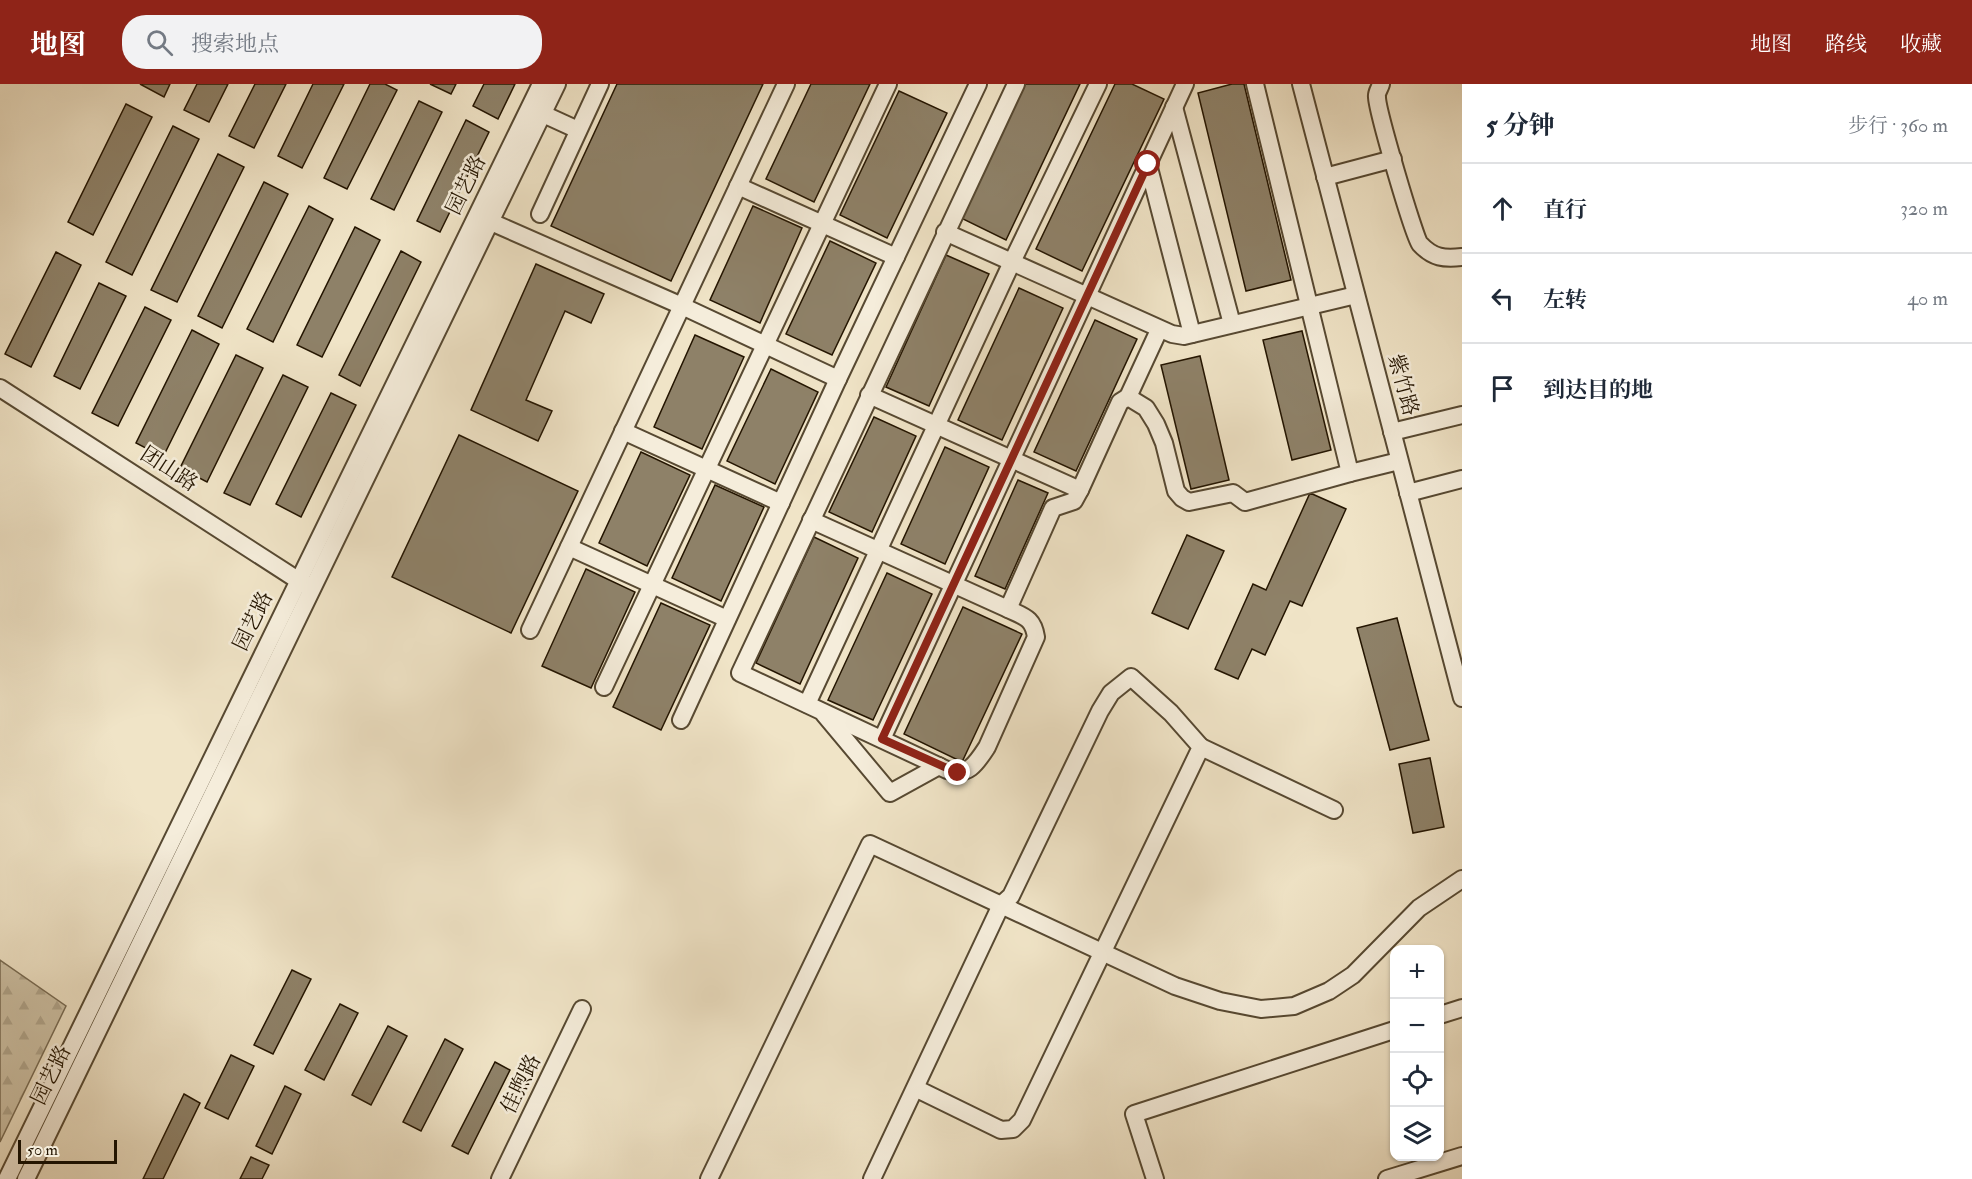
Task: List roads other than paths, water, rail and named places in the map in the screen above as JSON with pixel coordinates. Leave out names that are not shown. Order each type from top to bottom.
[{"type":"street","name":"园艺路","points":[[7,1179],[541,84]]},
{"type":"street","name":"园艺路","points":[[26,1179],[557,84]]},
{"type":"street","points":[[540,214],[600,84]]},
{"type":"street","points":[[530,630],[786,84]]},
{"type":"street","points":[[604,687],[888,84]]},
{"type":"street","points":[[681,720],[838,379],[978,84]]},
{"type":"street","points":[[811,520],[1029,619],[1035,627],[1036,637],[978,761],[970,768],[958,773],[939,766],[740,673],[869,395],[945,232],[1016,84]]},
{"type":"street","points":[[815,708],[878,551],[1012,262],[1098,84]]},
{"type":"street","points":[[882,739],[1185,84]]},
{"type":"street","points":[[1255,84],[1350,473]]},
{"type":"street","name":"紫竹路","points":[[1301,84],[1462,698]]},
{"type":"street","points":[[1381,84],[1376,95],[1418,242],[1440,259],[1462,257]]},
{"type":"street","points":[[1174,107],[1232,324]]},
{"type":"street","points":[[543,114],[578,130]]},
{"type":"street","points":[[1325,177],[1393,159]]},
{"type":"street","points":[[1148,164],[1192,334]]},
{"type":"street","points":[[738,186],[896,257]]},
{"type":"street","points":[[490,222],[682,306],[838,379]]},
{"type":"street","points":[[945,232],[1159,330],[1178,335],[1192,334],[1356,295]]},
{"type":"street","points":[[1008,609],[1053,508],[1074,501],[1120,402],[1128,397],[1159,330]]},
{"type":"street","name":"团山路","points":[[0,388],[312,590]]},
{"type":"street","points":[[869,395],[1080,490]]},
{"type":"street","points":[[1128,397],[1146,408],[1156,424],[1164,442],[1176,491],[1190,502],[1233,493],[1245,502],[1400,461]]},
{"type":"street","points":[[1392,432],[1462,415]]},
{"type":"street","points":[[623,431],[781,503]]},
{"type":"street","points":[[1408,493],[1462,479]]},
{"type":"street","points":[[569,547],[727,619]]},
{"type":"street","points":[[872,1179],[1000,905],[1011,896],[1100,711],[1111,693],[1131,677],[1171,713],[1201,747],[1334,810]]},
{"type":"street","points":[[815,708],[890,793],[939,766]]},
{"type":"street","points":[[915,1088],[1001,1130],[1013,1129],[1022,1120],[1201,747]]},
{"type":"street","points":[[709,1179],[870,844],[1175,986],[1220,1001],[1261,1009],[1294,1006],[1329,991],[1353,975],[1419,908],[1462,879]]},
{"type":"street","points":[[1444,1015],[1462,1008]]},
{"type":"street","name":"佳煦路","points":[[500,1179],[582,1009]]},
{"type":"street","points":[[1155,1179],[1134,1114],[1390,1032]]},
{"type":"street","points":[[1387,1179],[1462,1156]]}]
